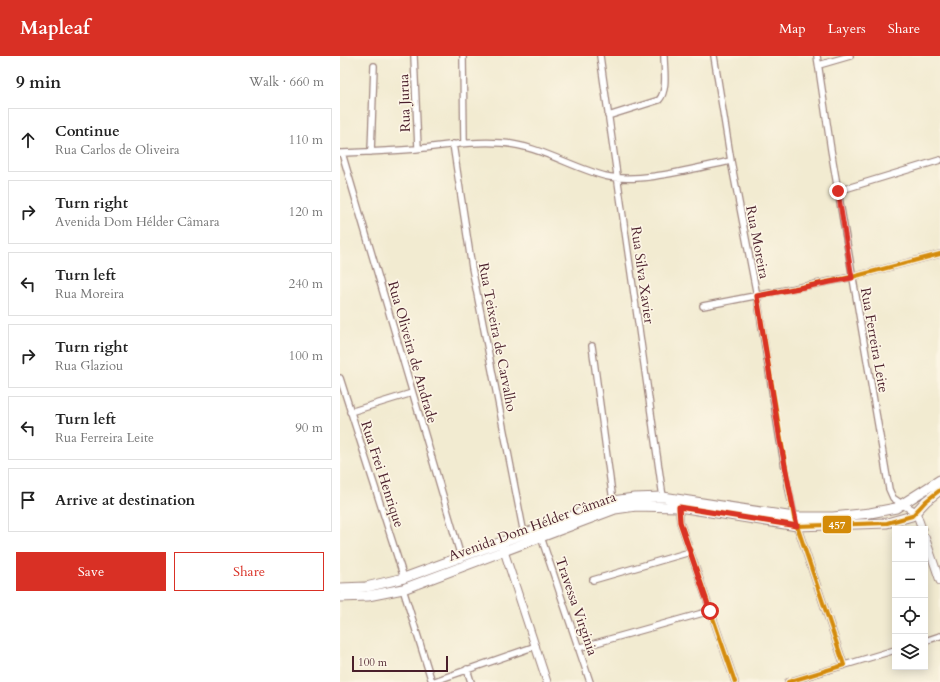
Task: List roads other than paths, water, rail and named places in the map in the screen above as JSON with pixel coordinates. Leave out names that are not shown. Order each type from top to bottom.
[{"type":"main road","name":"Avenida Dom Hélder Câmara","points":[[340,597],[368,596],[403,588],[502,547],[524,534],[613,501],[634,498],[663,497],[796,522],[870,513],[896,508],[940,480]]},
{"type":"main road","name":"Avenida Dom Hélder Câmara","points":[[340,588],[366,587],[404,578],[461,558],[541,537],[615,509],[636,506],[679,507],[796,522],[887,524],[907,519],[940,490]]},
{"type":"street","name":"Rua Jurua","points":[[414,56],[418,148]]},
{"type":"street","points":[[463,56],[464,143]]},
{"type":"street","name":"Rua Silva Xavier","points":[[600,56],[663,497]]},
{"type":"street","points":[[608,116],[659,100],[664,96],[664,56]]},
{"type":"street","name":"Rua Moreira","points":[[714,56],[731,161],[757,296],[780,441],[796,522],[844,665]]},
{"type":"street","name":"Rua Ferreira Leite","points":[[817,56],[852,278],[889,489],[893,498],[902,504]]},
{"type":"street","points":[[819,65],[850,56]]},
{"type":"street","points":[[371,152],[374,66]]},
{"type":"street","points":[[341,153],[371,152],[464,143],[514,144],[589,171],[617,178],[632,179],[731,161]]},
{"type":"street","name":"Rua Teixeira de Carvalho","points":[[453,144],[470,261],[524,534]]},
{"type":"street","name":"Rua Oliveira de Andrade","points":[[341,153],[461,558]]},
{"type":"street","points":[[838,191],[940,160]]},
{"type":"street","points":[[703,306],[852,278],[940,254]]},
{"type":"street","points":[[592,346],[613,501]]},
{"type":"street","name":"Rua Frei Henrique","points":[[340,378],[404,578]]},
{"type":"street","points":[[350,412],[412,393]]},
{"type":"street","points":[[902,504],[916,512],[921,526]]},
{"type":"street","points":[[679,507],[680,522],[735,682]]},
{"type":"street","name":"Travessa Virginia","points":[[541,537],[590,682]]},
{"type":"street","points":[[928,546],[939,578]]},
{"type":"street","points":[[502,547],[547,682]]},
{"type":"street","points":[[593,580],[690,552]]},
{"type":"street","points":[[403,588],[432,682],[536,646]]},
{"type":"street","points":[[578,648],[710,611]]},
{"type":"street","points":[[928,640],[940,636]]},
{"type":"street","points":[[788,682],[892,651]]},
{"type":"street","points":[[467,669],[471,682]]}]
